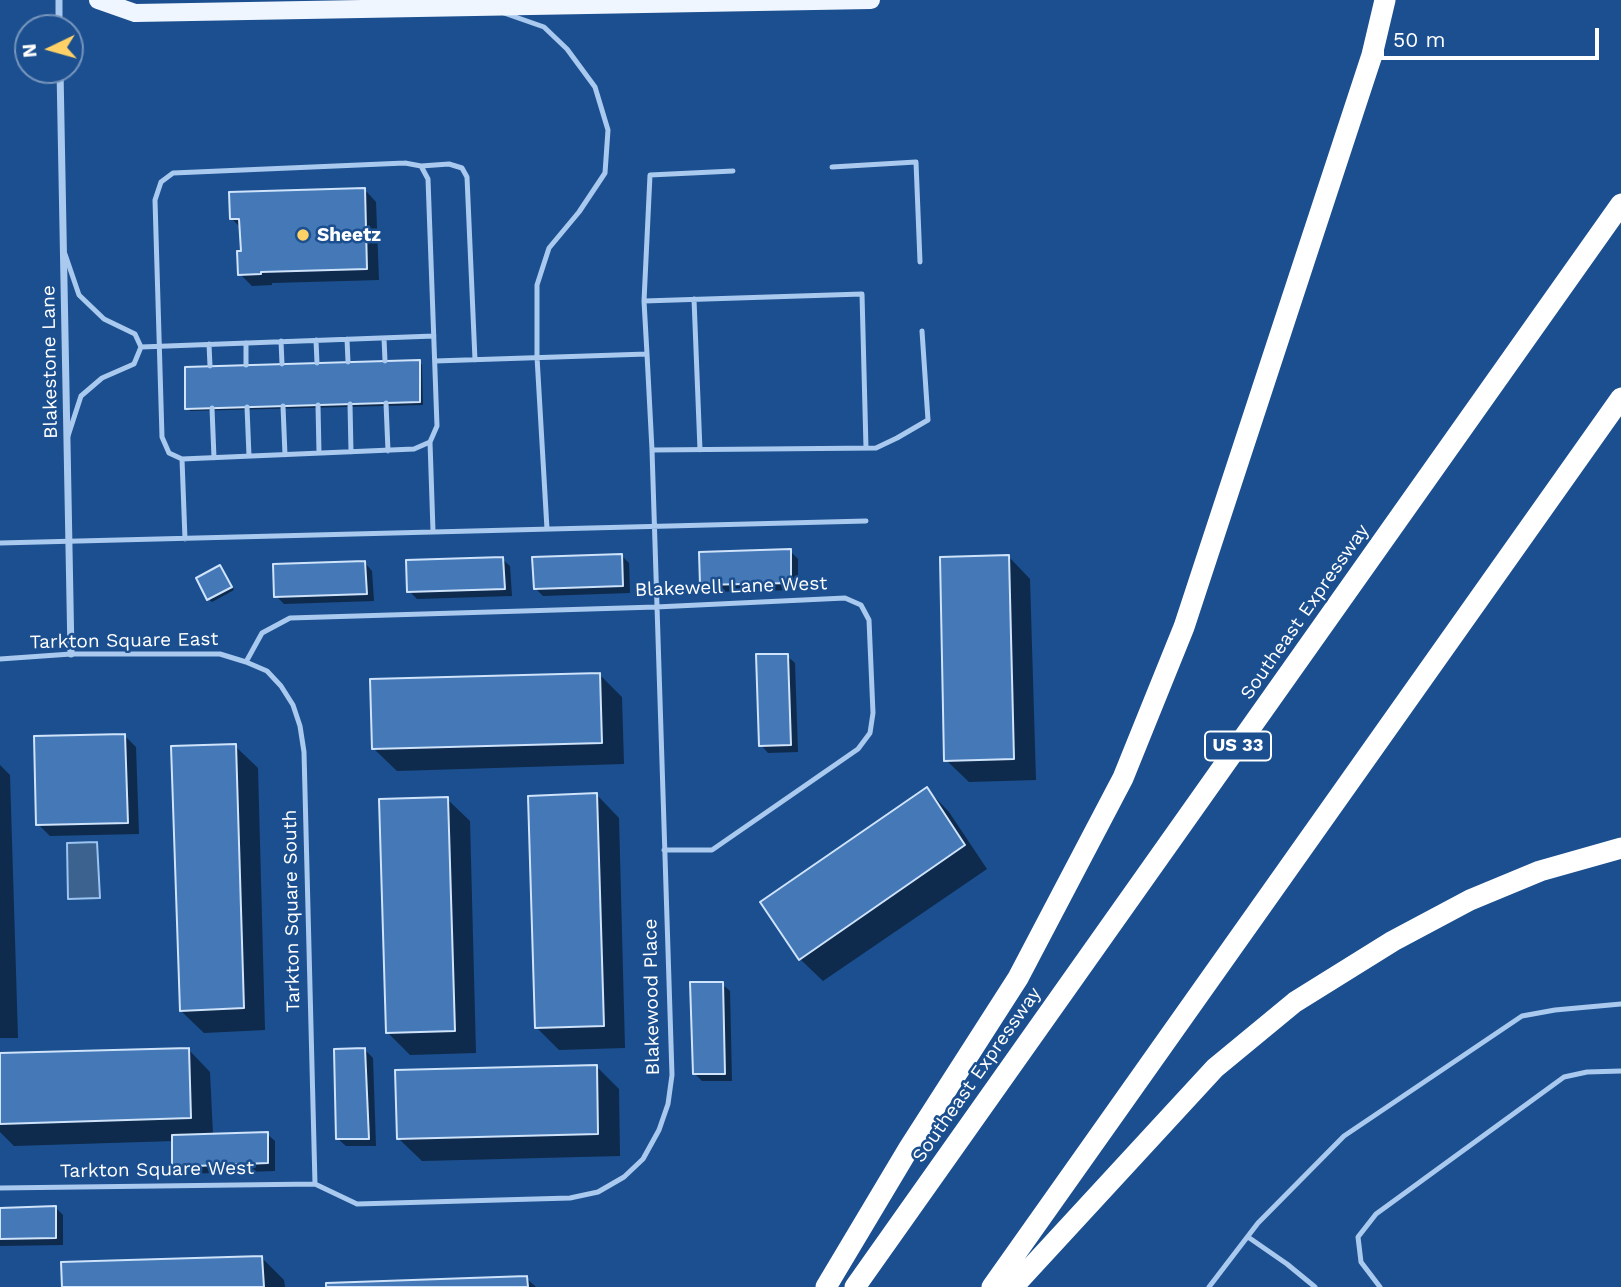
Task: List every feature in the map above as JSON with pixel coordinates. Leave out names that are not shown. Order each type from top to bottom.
[{"type":"highway","points":[[825,1287],[909,1148],[1018,978],[1123,778],[1184,627],[1372,55],[1385,0]]},
{"type":"highway","name":"Southeast Expressway","points":[[855,1287],[1621,204]]},
{"type":"highway","points":[[992,1287],[1621,398]]},
{"type":"highway","points":[[1013,1287],[1215,1068],[1295,1002],[1393,941],[1470,900],[1540,871],[1621,848]]},
{"type":"main road","points":[[98,0],[135,13],[871,0]]},
{"type":"street","name":"Blakestone Lane","points":[[60,84],[71,654]]},
{"type":"lane","points":[[488,7],[544,27],[567,49],[595,87],[608,130],[605,173],[579,212],[549,248],[537,285],[537,357],[547,528]]},
{"type":"lane","points":[[832,167],[916,162],[920,261]]},
{"type":"lane","points":[[430,442],[414,449],[388,451],[183,459],[169,453],[162,437],[159,346],[155,200],[161,182],[173,173],[405,163],[421,166],[449,164],[462,168],[467,177],[475,360]]},
{"type":"lane","points":[[421,166],[428,179],[435,361],[437,426],[430,442],[433,531]]},
{"type":"lane","name":"Blakewood Place","points":[[314,1184],[357,1204],[570,1198],[598,1192],[624,1177],[643,1159],[659,1130],[672,1075],[652,450],[644,301],[650,175],[733,171]]},
{"type":"lane","points":[[64,251],[79,295],[104,319],[135,334],[141,347],[134,364],[102,378],[80,396],[67,439]]},
{"type":"lane","points":[[644,301],[862,294],[866,448]]},
{"type":"lane","points":[[694,299],[700,450]]},
{"type":"lane","points":[[652,450],[876,448],[928,420],[922,331]]},
{"type":"lane","points":[[141,347],[434,336]]},
{"type":"lane","points":[[384,338],[385,361]]},
{"type":"lane","points":[[347,339],[348,362]]},
{"type":"lane","points":[[316,340],[317,363]]},
{"type":"lane","points":[[281,341],[282,364]]},
{"type":"lane","points":[[246,343],[246,365]]},
{"type":"lane","points":[[209,344],[210,366]]},
{"type":"lane","points":[[435,361],[647,354]]},
{"type":"lane","points":[[386,403],[388,451]]},
{"type":"lane","points":[[349,404],[351,452]]},
{"type":"lane","points":[[318,405],[319,453]]},
{"type":"lane","points":[[284,406],[285,455]]},
{"type":"lane","points":[[247,407],[249,456]]},
{"type":"lane","points":[[212,408],[214,458]]},
{"type":"lane","points":[[183,459],[184,538]]},
{"type":"lane","points":[[0,543],[866,521]]},
{"type":"lane","name":"Blakewell Lane West","points":[[246,662],[262,633],[290,618],[656,607],[845,598],[861,605],[869,620],[873,713],[870,733],[858,750],[712,850],[664,850]]},
{"type":"lane","name":"Tarkton Square East","points":[[0,659],[71,654],[220,654],[246,662]]},
{"type":"lane","name":"Tarkton Square South","points":[[246,662],[267,671],[281,686],[293,705],[300,726],[303,752],[314,1184]]},
{"type":"lane","points":[[1209,1287],[1258,1223],[1344,1136],[1522,1016],[1621,1004]]},
{"type":"lane","points":[[1380,1287],[1361,1262],[1358,1237],[1376,1214],[1564,1077],[1587,1072],[1621,1071]]},
{"type":"lane","name":"Tarkton Square West","points":[[0,1188],[314,1184]]},
{"type":"lane","points":[[1248,1237],[1315,1287]]},
{"type":"water","points":[[97,842],[100,898],[68,899],[67,843]]},
{"type":"building","name":"Sheetz","points":[[365,188],[367,269],[238,275],[237,251],[241,251],[239,219],[230,219],[229,192]]},
{"type":"building","points":[[420,360],[420,402],[185,409],[185,367]]},
{"type":"building","points":[[791,549],[791,583],[700,585],[699,552]]},
{"type":"building","points":[[622,554],[623,586],[534,589],[532,557]]},
{"type":"building","points":[[1009,555],[1014,759],[944,761],[940,557]]},
{"type":"building","points":[[503,557],[505,589],[407,592],[406,560]]},
{"type":"building","points":[[365,561],[367,594],[274,597],[273,564]]},
{"type":"building","points":[[220,565],[232,587],[207,600],[196,578]]},
{"type":"building","points":[[756,654],[788,654],[791,745],[759,746]]},
{"type":"building","points":[[600,673],[602,743],[372,749],[370,679]]},
{"type":"building","points":[[125,734],[128,823],[36,825],[34,736]]},
{"type":"building","points":[[236,744],[244,1008],[180,1011],[171,746]]},
{"type":"building","points":[[927,787],[965,845],[799,960],[760,902]]},
{"type":"building","points":[[597,793],[604,1026],[535,1028],[528,796]]},
{"type":"building","points":[[448,797],[455,1031],[386,1033],[379,799]]},
{"type":"building","points":[[690,982],[723,982],[725,1074],[693,1074]]},
{"type":"building","points":[[189,1048],[191,1118],[0,1124],[0,1053]]},
{"type":"building","points":[[365,1048],[369,1139],[336,1139],[334,1049]]},
{"type":"building","points":[[597,1065],[598,1134],[397,1139],[395,1070]]},
{"type":"building","points":[[268,1132],[268,1163],[172,1167],[172,1135]]},
{"type":"building","points":[[56,1206],[56,1238],[0,1239],[0,1208]]},
{"type":"building","points":[[262,1256],[264,1287],[62,1287],[61,1262]]},
{"type":"building","points":[[527,1276],[528,1287],[326,1287],[326,1283]]},
{"type":"place","name":"Sheetz","points":[[303,235]]}]
